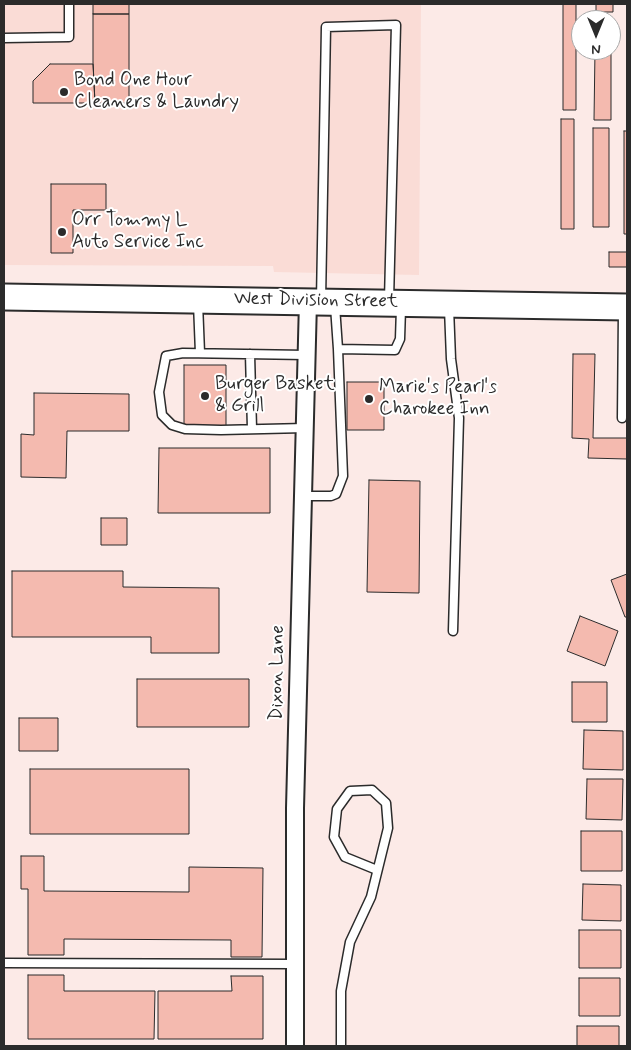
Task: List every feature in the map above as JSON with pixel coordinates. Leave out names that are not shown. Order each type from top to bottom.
[{"type":"main road","name":"West Division Street","points":[[4,296],[625,307]]},
{"type":"street","name":"Dixon Lane","points":[[295,1046],[295,808],[306,354],[321,301]]},
{"type":"lane","points":[[4,38],[69,37],[69,4]]},
{"type":"lane","points":[[303,496],[331,496],[336,494],[343,476],[338,349],[321,301],[326,27],[396,25],[395,302],[400,339],[395,350],[338,349]]},
{"type":"lane","points":[[198,300],[200,353]]},
{"type":"lane","points":[[449,303],[451,358],[459,418],[453,631]]},
{"type":"lane","points":[[622,418],[625,307]]},
{"type":"lane","points":[[304,428],[185,429],[172,425],[162,415],[159,392],[166,356],[182,353],[306,354]]},
{"type":"lane","points":[[250,354],[252,429]]},
{"type":"lane","points":[[341,1046],[341,991],[350,942],[371,897],[388,828],[386,803],[372,790],[350,791],[337,809],[334,837],[346,857],[377,870]]},
{"type":"lane","points":[[4,963],[295,964]]},
{"type":"shaded area","points":[[4,4],[421,4],[419,275],[274,272],[273,266],[4,265]]},
{"type":"building","points":[[93,4],[129,4],[129,14],[93,14]]},
{"type":"building","points":[[563,4],[576,4],[576,10],[571,10],[571,60],[576,60],[576,110],[563,110]]},
{"type":"building","points":[[596,4],[613,4],[613,10],[596,10]]},
{"type":"building","points":[[93,14],[129,14],[129,103],[95,103]]},
{"type":"building","points":[[595,60],[611,60],[611,120],[594,120]]},
{"type":"building","name":"Bond One Hour Cleaners & Laundry","points":[[50,64],[93,64],[95,103],[33,103],[33,81]]},
{"type":"building","points":[[561,119],[574,119],[574,229],[561,229]]},
{"type":"building","points":[[593,128],[609,128],[609,227],[593,227]]},
{"type":"building","points":[[624,131],[627,131],[627,234],[624,234]]},
{"type":"building","name":"Orr Tommy L Auto Service Inc","points":[[51,184],[106,184],[106,210],[73,210],[73,253],[51,253]]},
{"type":"building","points":[[609,252],[627,252],[627,267],[609,267]]},
{"type":"building","points":[[573,354],[595,354],[593,438],[627,438],[627,459],[588,458],[589,439],[572,438]]},
{"type":"building","name":"Burger Basket & Grill","points":[[184,365],[226,365],[226,427],[184,427]]},
{"type":"building","points":[[347,382],[384,382],[384,430],[347,430]]},
{"type":"building","points":[[34,393],[129,394],[129,431],[67,431],[66,478],[21,477],[21,434],[34,435]]},
{"type":"building","points":[[159,448],[270,448],[270,513],[158,513]]},
{"type":"building","points":[[369,480],[420,481],[419,593],[367,592]]},
{"type":"building","points":[[101,518],[127,518],[127,545],[101,545]]},
{"type":"building","points":[[12,571],[123,571],[123,587],[219,588],[219,653],[151,653],[151,637],[12,637]]},
{"type":"building","points":[[627,574],[627,617],[625,617],[611,580]]},
{"type":"building","points":[[580,616],[618,631],[605,666],[567,651]]},
{"type":"building","points":[[137,679],[249,679],[249,727],[137,727]]},
{"type":"building","points":[[572,682],[607,682],[607,722],[572,722]]},
{"type":"building","points":[[19,718],[58,718],[58,751],[19,751]]},
{"type":"building","points":[[584,730],[623,731],[623,770],[583,769]]},
{"type":"building","points":[[30,769],[189,769],[189,834],[30,834]]},
{"type":"building","points":[[587,779],[623,779],[622,820],[586,819]]},
{"type":"building","points":[[581,831],[622,831],[622,871],[581,871]]},
{"type":"building","points":[[21,856],[44,856],[44,891],[189,892],[189,867],[263,868],[262,957],[231,957],[231,940],[64,939],[64,955],[28,955],[28,889],[21,889]]},
{"type":"building","points":[[583,884],[621,885],[621,921],[582,920]]},
{"type":"building","points":[[579,930],[621,930],[621,968],[579,968]]},
{"type":"building","points":[[28,975],[64,975],[64,991],[155,991],[154,1039],[28,1039]]},
{"type":"building","points":[[231,976],[263,976],[263,1039],[158,1039],[158,991],[232,991]]},
{"type":"building","points":[[579,978],[620,978],[620,1016],[579,1016]]},
{"type":"building","points":[[577,1026],[619,1026],[619,1046],[577,1046]]},
{"type":"place","name":"Bond One Hour Cleaners & Laundry","points":[[64,92]]},
{"type":"place","name":"Orr Tommy L Auto Service Inc","points":[[62,232]]},
{"type":"place","name":"Burger Basket & Grill","points":[[205,396]]},
{"type":"place","name":"Marie's Pearl's Charokee Inn","points":[[369,399]]}]
